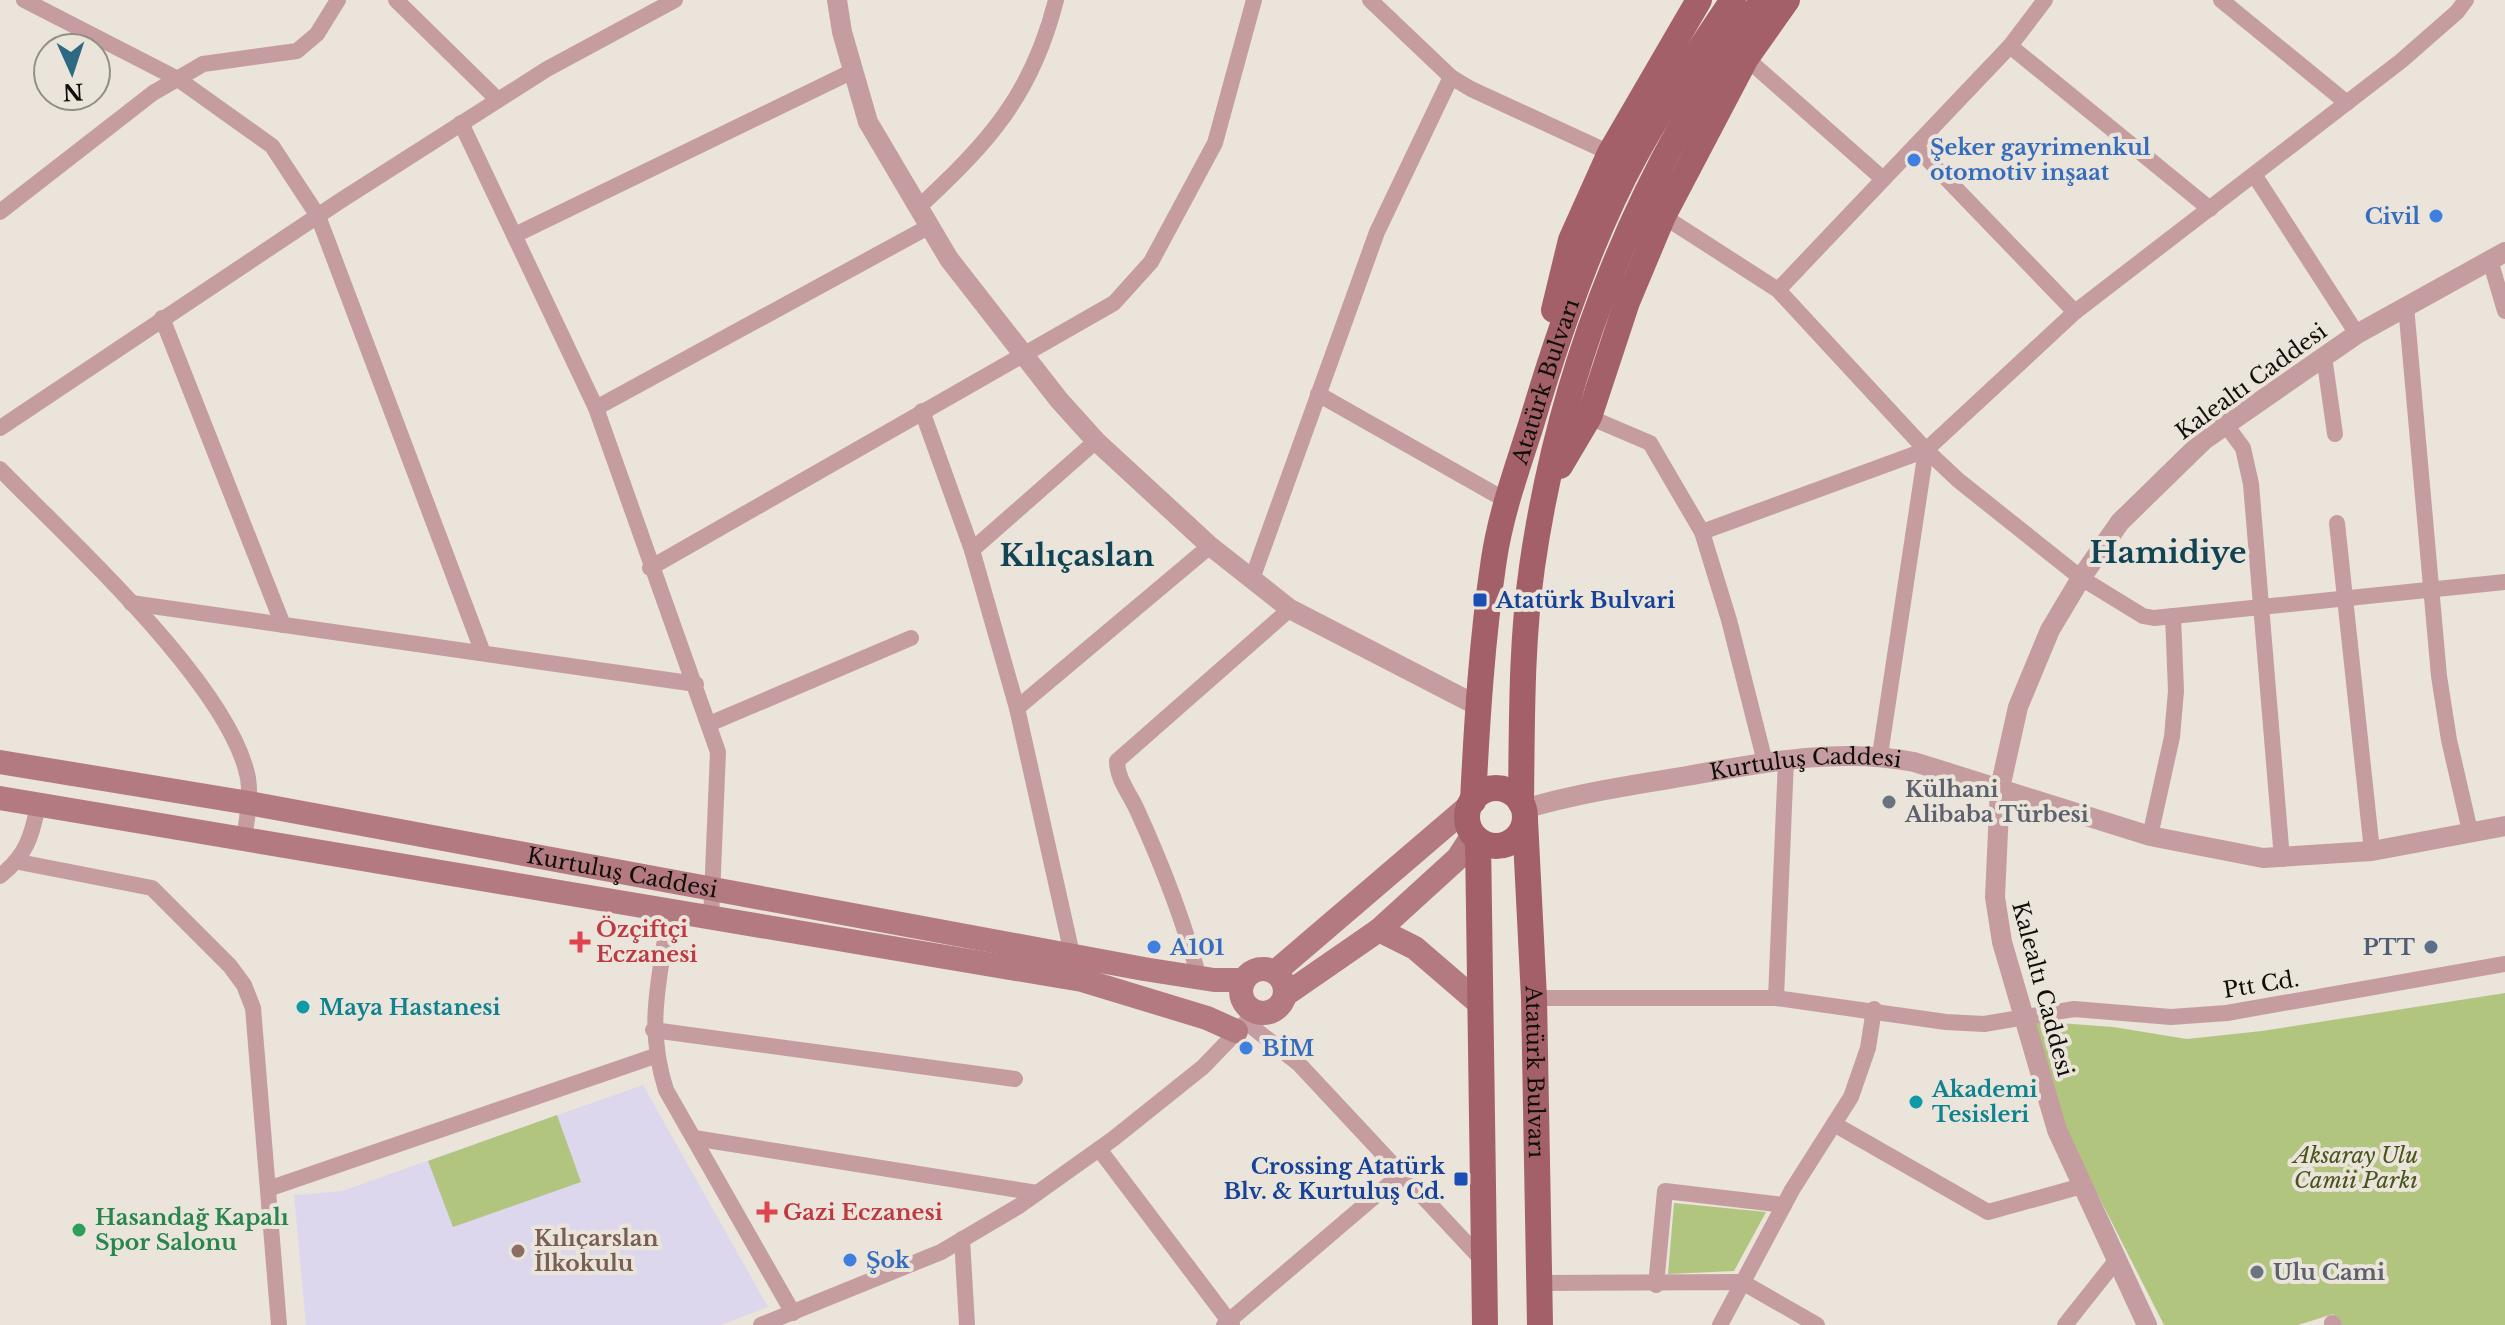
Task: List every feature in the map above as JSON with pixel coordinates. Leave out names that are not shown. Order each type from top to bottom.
[{"type":"main road","name":"Atatürk Bulvarı","points":[[1472,803],[1478,706],[1494,558],[1507,501],[1572,301],[1635,156],[1691,61],[1733,0]]},
{"type":"main road","name":"Atatürk Bulvarı","points":[[1540,1325],[1534,998],[1523,811],[1522,698],[1532,568],[1565,410],[1604,291],[1662,161],[1763,0]]},
{"type":"main road","points":[[1547,486],[1589,417],[1627,302],[1663,216],[1746,58],[1787,0]]},
{"type":"main road","points":[[1507,501],[1571,240],[1610,153],[1691,3]]},
{"type":"main road","name":"Kurtuluş Caddesi","points":[[0,762],[249,803],[712,891],[1199,978],[1244,980]]},
{"type":"main road","points":[[1275,972],[1480,794],[1498,789],[1515,796],[1523,811],[1518,836],[1503,845],[1486,844],[1476,837]]},
{"type":"main road","points":[[0,798],[711,920],[921,951],[1099,984],[1207,1018],[1246,1022],[1271,1012],[1285,995],[1379,930],[1458,858],[1476,837]]},
{"type":"main road","points":[[1472,803],[1468,820],[1476,837],[1485,1325]]},
{"type":"main road","points":[[1379,930],[1415,948],[1480,1004]]},
{"type":"main road","points":[[1246,1022],[1242,999],[1244,980],[1253,971],[1266,969],[1275,972],[1282,978],[1285,995]]},
{"type":"street","points":[[24,0],[178,79],[272,146],[318,216],[483,653]]},
{"type":"street","points":[[0,212],[153,93],[203,64],[297,51],[317,34],[338,0]]},
{"type":"street","points":[[396,0],[498,100]]},
{"type":"street","points":[[0,428],[461,123],[547,69],[675,0]]},
{"type":"street","points":[[837,0],[868,122],[949,259],[1096,441],[1210,546],[1290,609],[1478,706]]},
{"type":"street","points":[[919,207],[961,168],[1011,110],[1035,67],[1056,0]]},
{"type":"street","points":[[650,568],[1114,303],[1151,262],[1215,143],[1254,0]]},
{"type":"street","points":[[1371,0],[1451,77],[1499,103],[1610,153]]},
{"type":"street","points":[[1778,290],[2010,46],[2045,0]]},
{"type":"street","points":[[2221,0],[2347,103]]},
{"type":"street","points":[[1702,532],[1926,450],[2075,312],[2347,103],[2435,32],[2466,0]]},
{"type":"street","points":[[2010,46],[2210,209]]},
{"type":"street","points":[[1746,58],[1883,179]]},
{"type":"street","points":[[517,234],[853,71]]},
{"type":"street","points":[[1252,579],[1377,232],[1451,77]]},
{"type":"street","points":[[461,123],[517,234],[596,408],[650,568],[696,684],[718,752],[711,920]]},
{"type":"street","points":[[1915,146],[2075,312]]},
{"type":"street","points":[[2255,176],[2357,334]]},
{"type":"street","points":[[1663,216],[1778,290],[1926,450],[2081,578],[2143,616],[2173,616],[2505,582]]},
{"type":"street","points":[[596,408],[930,226]]},
{"type":"street","points":[[2497,256],[2505,311]]},
{"type":"street","name":"Kalealtı Caddesi","points":[[2147,1325],[2115,1262],[2057,1130],[2002,942],[1995,897],[2000,788],[2018,707],[2050,630],[2120,522],[2204,440],[2357,334],[2497,256]]},
{"type":"street","points":[[2406,306],[2439,676],[2449,740],[2470,831]]},
{"type":"street","points":[[162,318],[283,625]]},
{"type":"street","points":[[2324,356],[2335,434]]},
{"type":"street","points":[[1318,394],[1507,501]]},
{"type":"street","points":[[922,411],[972,550],[1017,708],[1072,954]]},
{"type":"street","points":[[1589,417],[1650,443],[1702,532],[1729,620],[1765,762]]},
{"type":"street","points":[[2226,425],[2243,448],[2251,484],[2282,859]]},
{"type":"street","points":[[972,550],[1096,441]]},
{"type":"street","points":[[1880,755],[1926,450]]},
{"type":"street","points":[[0,469],[131,603],[221,711],[248,778],[249,803],[244,839]]},
{"type":"street","points":[[2337,523],[2372,851]]},
{"type":"street","points":[[1017,708],[1210,546]]},
{"type":"street","points":[[131,603],[696,684]]},
{"type":"street","points":[[1199,978],[1181,917],[1139,813],[1117,774],[1117,761],[1290,609]]},
{"type":"street","points":[[2150,836],[2172,737],[2176,691],[2173,616]]},
{"type":"street","points":[[709,724],[911,638]]},
{"type":"street","name":"Kurtuluş Caddesi","points":[[1523,811],[1572,795],[1765,762],[1880,755],[2000,788],[2150,836],[2282,859],[2372,851],[2505,826]]},
{"type":"street","points":[[1776,998],[1786,760]]},
{"type":"street","points":[[0,876],[19,862],[31,837],[38,805]]},
{"type":"street","points":[[19,862],[152,888],[244,985],[253,1008],[279,1325]]},
{"type":"street","points":[[669,913],[653,1030],[655,1056],[666,1090],[793,1313]]},
{"type":"street","name":"Ptt Cd.","points":[[1534,998],[1776,998],[1874,1009],[1946,1022],[1984,1024],[2022,1015],[2074,1009],[2171,1017],[2227,1013],[2505,964]]},
{"type":"street","points":[[1720,1325],[1784,1205],[1851,1097],[1868,1048],[1874,1009]]},
{"type":"street","points":[[761,1325],[962,1239],[1037,1193],[1099,1149],[1203,1067],[1246,1022],[1299,1064],[1484,1262]]},
{"type":"street","points":[[653,1030],[1015,1079]]},
{"type":"street","points":[[268,1189],[655,1056]]},
{"type":"street","points":[[1834,1124],[1988,1212],[2082,1186]]},
{"type":"street","points":[[694,1138],[1037,1193]]},
{"type":"street","points":[[1099,1149],[1229,1324],[1401,1174]]},
{"type":"street","points":[[1656,1285],[1665,1191],[1784,1205]]},
{"type":"street","points":[[962,1239],[967,1325]]},
{"type":"street","points":[[2065,1325],[2115,1262]]},
{"type":"street","points":[[1540,1283],[1656,1285],[1742,1282],[1817,1325]]},
{"type":"shaded area","name":"Kılıçarslan İlkokulu","points":[[643,1085],[768,1307],[721,1325],[306,1325],[294,1195],[342,1191]]},
{"type":"green space","name":"Aksaray Ulu Camii Parkı","points":[[2505,993],[2505,1325],[2342,1325],[2333,1314],[2298,1325],[2164,1325],[2069,1138],[2031,1021],[2113,1027],[2187,1039],[2262,1031]]},
{"type":"green space","points":[[557,1115],[581,1182],[453,1227],[428,1161]]},
{"type":"green space","points":[[1674,1203],[1766,1212],[1734,1271],[1668,1274]]},
{"type":"place","name":"Şeker gayrimenkul otomotiv inşaat","points":[[1914,160]]},
{"type":"place","name":"Civil","points":[[2436,216]]},
{"type":"place","name":"Atatürk Bulvari","points":[[1480,600]]},
{"type":"place","name":"Külhani Alibaba Türbesi","points":[[1889,802]]},
{"type":"place","name":"Özçiftçi Eczanesi","points":[[580,942]]},
{"type":"place","name":"A101","points":[[1154,947]]},
{"type":"place","name":"PTT","points":[[2431,947]]},
{"type":"place","name":"Maya Hastanesi","points":[[303,1007]]},
{"type":"place","name":"BİM","points":[[1246,1048]]},
{"type":"place","name":"Akademi Tesisleri","points":[[1916,1102]]},
{"type":"place","name":"Crossing Atatürk Blv. & Kurtuluş Cd.","points":[[1461,1179]]},
{"type":"place","name":"Gazi Eczanesi","points":[[767,1212]]},
{"type":"place","name":"Hasandağ Kapalı Spor Salonu","points":[[79,1230]]},
{"type":"place","name":"Kılıçarslan İlkokulu","points":[[518,1251]]},
{"type":"place","name":"Şok","points":[[850,1260]]},
{"type":"place","name":"Ulu Cami","points":[[2257,1272]]},
{"type":"district","name":"Hamidiye","points":[[2168,553]]},
{"type":"district","name":"Kılıçaslan","points":[[1077,556]]}]
